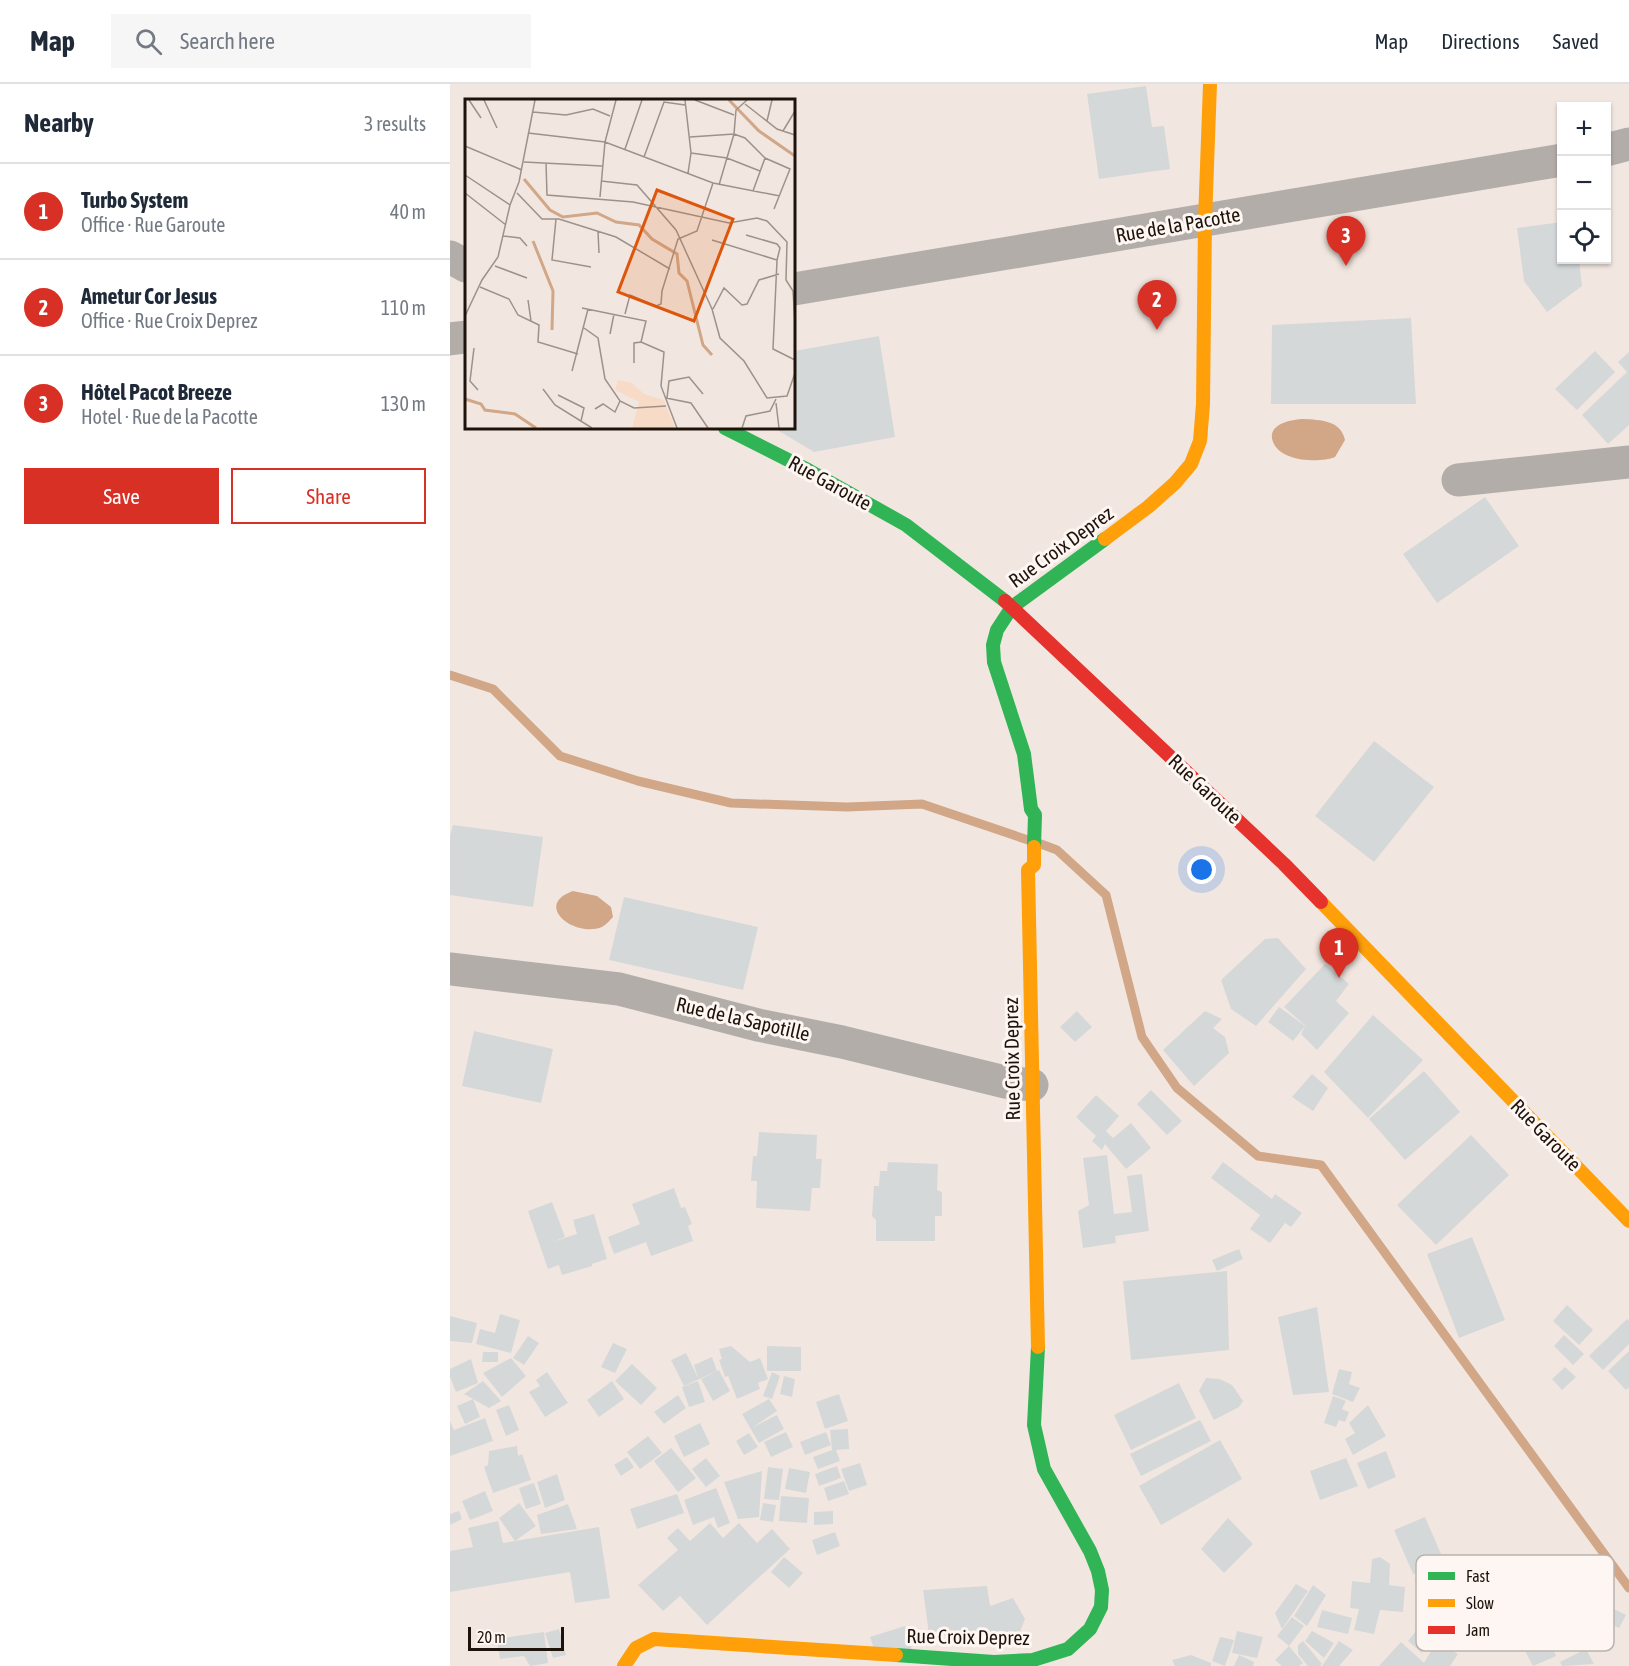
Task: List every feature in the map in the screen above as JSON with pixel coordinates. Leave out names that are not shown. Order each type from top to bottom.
[{"type":"street","name":"Rue Croix Deprez","points":[[624,1666],[636,1648],[654,1639],[994,1662],[1033,1660],[1068,1649],[1090,1629],[1101,1606],[1098,1571],[1090,1551],[1044,1469],[1034,1425],[1038,1358],[1028,870],[1034,865],[1035,815],[1031,809],[1024,754],[994,662],[993,645],[997,630],[1012,607],[1148,507],[1175,483],[1191,464],[1200,441],[1203,404],[1205,221],[1210,84]]},
{"type":"street","points":[[1611,149],[1629,144]]},
{"type":"street","name":"Rue de la Pacotte","points":[[795,289],[1557,161]]},
{"type":"street","points":[[450,257],[465,265]]},
{"type":"street","points":[[450,339],[465,337]]},
{"type":"street","name":"Rue Garoute","points":[[726,429],[808,470],[906,525],[1012,607],[1284,864],[1629,1221]]},
{"type":"street","points":[[1458,480],[1629,462]]},
{"type":"street","name":"Rue de la Sapotille","points":[[450,969],[619,989],[1005,1082],[1032,1085]]},
{"type":"shaded area","points":[[1304,419],[1329,422],[1339,428],[1345,440],[1335,457],[1302,460],[1285,454],[1274,444],[1273,432],[1280,424]]},
{"type":"shaded area","points":[[573,891],[597,896],[611,907],[613,917],[602,927],[591,929],[570,924],[557,911],[557,904],[562,897]]},
{"type":"building","points":[[1146,86],[1152,127],[1164,126],[1170,169],[1099,179],[1087,94]]},
{"type":"building","points":[[1557,223],[1557,264],[1579,264],[1582,286],[1547,312],[1524,281],[1517,228]]},
{"type":"building","points":[[1411,318],[1416,404],[1271,404],[1272,325]]},
{"type":"building","points":[[879,336],[895,437],[814,452],[776,429],[795,429],[795,351]]},
{"type":"building","points":[[1595,351],[1615,372],[1577,410],[1555,389]]},
{"type":"building","points":[[1629,352],[1629,425],[1608,444],[1582,415],[1627,372],[1618,362]]},
{"type":"building","points":[[1485,497],[1519,546],[1437,603],[1403,554]]},
{"type":"building","points":[[1374,741],[1434,787],[1374,862],[1315,816]]},
{"type":"building","points":[[453,825],[543,837],[533,907],[450,895],[450,836]]},
{"type":"building","points":[[624,897],[758,927],[743,990],[609,960]]},
{"type":"building","points":[[1278,938],[1306,969],[1256,1026],[1231,1009],[1221,980],[1265,939]]},
{"type":"building","points":[[1325,964],[1349,984],[1336,1001],[1349,1013],[1317,1050],[1301,1034],[1305,1026],[1293,1041],[1268,1022],[1279,1007],[1308,1028],[1284,1007]]},
{"type":"building","points":[[1077,1011],[1092,1027],[1075,1042],[1060,1027]]},
{"type":"building","points":[[1205,1011],[1222,1019],[1213,1028],[1225,1037],[1229,1053],[1194,1086],[1163,1050]]},
{"type":"building","points":[[1373,1015],[1423,1060],[1368,1118],[1324,1072]]},
{"type":"building","points":[[474,1031],[553,1049],[541,1103],[462,1086]]},
{"type":"building","points":[[1424,1071],[1460,1112],[1405,1160],[1369,1119]]},
{"type":"building","points":[[1312,1074],[1328,1088],[1313,1111],[1292,1097]]},
{"type":"building","points":[[1151,1090],[1182,1121],[1167,1135],[1137,1104]]},
{"type":"building","points":[[1096,1095],[1119,1116],[1106,1131],[1113,1138],[1131,1123],[1151,1148],[1126,1169],[1105,1144],[1102,1150],[1092,1141],[1096,1136],[1076,1117]]},
{"type":"building","points":[[759,1132],[817,1135],[816,1159],[822,1159],[820,1188],[812,1188],[810,1211],[756,1208],[757,1181],[751,1181],[753,1156],[757,1156]]},
{"type":"building","points":[[1471,1135],[1509,1175],[1436,1245],[1397,1205]]},
{"type":"building","points":[[1107,1155],[1114,1214],[1132,1212],[1127,1176],[1142,1174],[1149,1231],[1115,1236],[1116,1243],[1083,1248],[1078,1211],[1089,1205],[1083,1158]]},
{"type":"building","points":[[888,1162],[938,1164],[937,1190],[942,1192],[942,1216],[935,1216],[935,1241],[876,1241],[876,1220],[872,1216],[874,1186],[879,1186],[880,1171],[887,1171]]},
{"type":"building","points":[[1223,1162],[1272,1199],[1275,1194],[1302,1213],[1291,1227],[1285,1223],[1270,1243],[1250,1229],[1260,1215],[1211,1178]]},
{"type":"building","points":[[674,1188],[681,1208],[685,1207],[692,1224],[688,1226],[693,1241],[651,1256],[646,1242],[614,1254],[608,1237],[640,1224],[632,1204]]},
{"type":"building","points":[[552,1202],[565,1237],[552,1242],[577,1234],[573,1220],[594,1214],[607,1259],[562,1275],[559,1265],[548,1269],[528,1211]]},
{"type":"building","points":[[1472,1237],[1505,1320],[1459,1338],[1427,1254]]},
{"type":"building","points":[[1239,1249],[1243,1259],[1217,1271],[1212,1260]]},
{"type":"building","points":[[1227,1271],[1229,1350],[1131,1360],[1123,1281]]},
{"type":"building","points":[[1567,1305],[1593,1330],[1579,1345],[1553,1321]]},
{"type":"building","points":[[1317,1307],[1329,1392],[1293,1395],[1278,1317]]},
{"type":"building","points":[[500,1314],[520,1320],[511,1353],[476,1344],[480,1329],[495,1333]]},
{"type":"building","points":[[450,1316],[477,1323],[472,1343],[450,1341]]},
{"type":"building","points":[[1627,1319],[1629,1321],[1629,1344],[1603,1370],[1589,1356]]},
{"type":"building","points":[[1564,1335],[1584,1354],[1573,1365],[1554,1346]]},
{"type":"building","points":[[528,1336],[539,1343],[524,1365],[513,1358]]},
{"type":"building","points":[[613,1343],[627,1349],[615,1373],[601,1367]]},
{"type":"building","points":[[731,1346],[750,1362],[760,1358],[768,1379],[758,1383],[760,1389],[737,1399],[719,1360],[722,1359],[719,1349]]},
{"type":"building","points":[[767,1346],[801,1347],[801,1371],[767,1371]]},
{"type":"building","points":[[1629,1351],[1629,1387],[1626,1390],[1608,1371]]},
{"type":"building","points":[[483,1352],[498,1352],[498,1362],[482,1362]]},
{"type":"building","points":[[686,1353],[698,1378],[694,1365],[712,1357],[717,1371],[684,1386],[671,1360]]},
{"type":"building","points":[[511,1358],[526,1376],[502,1397],[483,1373]]},
{"type":"building","points":[[471,1359],[478,1383],[456,1392],[450,1377],[450,1369]]},
{"type":"building","points":[[632,1364],[657,1388],[641,1405],[615,1381]]},
{"type":"building","points":[[1565,1367],[1576,1377],[1562,1390],[1552,1379]]},
{"type":"building","points":[[1339,1369],[1352,1372],[1349,1384],[1360,1388],[1353,1402],[1332,1394]]},
{"type":"building","points":[[719,1370],[730,1391],[713,1401],[701,1379]]},
{"type":"building","points":[[547,1372],[568,1403],[545,1417],[529,1392],[540,1386],[536,1380]]},
{"type":"building","points":[[772,1372],[780,1376],[772,1399],[763,1396]]},
{"type":"building","points":[[784,1376],[795,1379],[792,1397],[780,1394]]},
{"type":"building","points":[[1206,1378],[1220,1379],[1232,1385],[1243,1401],[1239,1407],[1214,1420],[1199,1391]]},
{"type":"building","points":[[483,1381],[501,1401],[489,1408],[464,1394]]},
{"type":"building","points":[[612,1381],[624,1399],[599,1417],[587,1400]]},
{"type":"building","points":[[698,1381],[705,1402],[689,1407],[682,1387]]},
{"type":"building","points":[[1179,1383],[1196,1418],[1131,1450],[1114,1415]]},
{"type":"building","points":[[839,1394],[848,1421],[825,1429],[816,1402]]},
{"type":"building","points":[[678,1395],[686,1408],[664,1424],[654,1412]]},
{"type":"building","points":[[1333,1396],[1346,1401],[1342,1409],[1349,1412],[1345,1422],[1339,1420],[1336,1427],[1324,1423]]},
{"type":"building","points":[[473,1399],[480,1417],[465,1424],[457,1406]]},
{"type":"building","points":[[769,1399],[777,1411],[753,1427],[777,1415],[784,1429],[759,1443],[742,1414]]},
{"type":"building","points":[[509,1405],[519,1430],[506,1436],[496,1410]]},
{"type":"building","points":[[1368,1405],[1386,1436],[1353,1455],[1345,1439],[1355,1433],[1349,1423]]},
{"type":"building","points":[[485,1418],[493,1441],[450,1456],[450,1421],[454,1430]]},
{"type":"building","points":[[1200,1420],[1211,1441],[1141,1476],[1130,1454]]},
{"type":"building","points":[[700,1423],[710,1444],[684,1457],[674,1436]]},
{"type":"building","points":[[848,1429],[849,1449],[836,1450],[840,1461],[818,1469],[813,1457],[832,1450],[830,1430]]},
{"type":"building","points":[[786,1432],[793,1447],[771,1457],[764,1442]]},
{"type":"building","points":[[826,1432],[831,1445],[805,1455],[800,1442]]},
{"type":"building","points":[[749,1433],[758,1447],[744,1455],[736,1441]]},
{"type":"building","points":[[648,1436],[662,1453],[640,1469],[627,1452]]},
{"type":"building","points":[[1220,1440],[1242,1479],[1161,1525],[1139,1486]]},
{"type":"building","points":[[517,1446],[518,1456],[522,1454],[531,1480],[493,1493],[484,1467],[488,1465],[489,1451]]},
{"type":"building","points":[[671,1448],[696,1478],[678,1492],[654,1461]]},
{"type":"building","points":[[1386,1451],[1396,1477],[1368,1489],[1357,1463]]},
{"type":"building","points":[[627,1457],[634,1467],[621,1476],[614,1465]]},
{"type":"building","points":[[706,1458],[720,1476],[706,1487],[692,1469]]},
{"type":"building","points":[[1346,1458],[1358,1486],[1320,1500],[1310,1471]]},
{"type":"building","points":[[860,1463],[867,1485],[849,1491],[841,1469]]},
{"type":"building","points":[[837,1466],[841,1478],[819,1486],[815,1474]]},
{"type":"building","points":[[768,1467],[783,1469],[779,1500],[764,1499]]},
{"type":"building","points":[[789,1468],[810,1472],[806,1493],[785,1489]]},
{"type":"building","points":[[762,1471],[759,1517],[738,1519],[724,1482]]},
{"type":"building","points":[[557,1474],[565,1500],[545,1508],[537,1482]]},
{"type":"building","points":[[844,1481],[849,1494],[828,1501],[824,1488]]},
{"type":"building","points":[[534,1483],[541,1504],[526,1509],[519,1488]]},
{"type":"building","points":[[716,1488],[730,1523],[718,1528],[714,1517],[693,1525],[684,1500]]},
{"type":"building","points":[[485,1491],[493,1511],[470,1520],[462,1501]]},
{"type":"building","points":[[677,1494],[684,1513],[637,1529],[630,1509]]},
{"type":"building","points":[[781,1496],[809,1498],[807,1523],[779,1521]]},
{"type":"building","points":[[519,1503],[536,1526],[515,1541],[499,1518]]},
{"type":"building","points":[[763,1503],[776,1505],[773,1522],[760,1520]]},
{"type":"building","points":[[568,1504],[577,1529],[541,1534],[537,1515]]},
{"type":"building","points":[[459,1511],[462,1519],[450,1525],[450,1514]]},
{"type":"building","points":[[833,1511],[833,1524],[814,1525],[814,1512]]},
{"type":"building","points":[[1425,1517],[1441,1555],[1416,1555],[1416,1574],[1413,1574],[1394,1530]]},
{"type":"building","points":[[1228,1518],[1253,1544],[1224,1573],[1201,1549]]},
{"type":"building","points":[[498,1521],[503,1543],[599,1527],[610,1598],[575,1603],[570,1572],[450,1592],[450,1551],[473,1547],[468,1528]]},
{"type":"building","points":[[710,1523],[723,1538],[739,1523],[757,1543],[772,1529],[790,1549],[707,1625],[680,1596],[663,1611],[638,1585],[678,1550],[667,1538],[678,1528],[690,1541]]},
{"type":"building","points":[[835,1532],[840,1546],[817,1555],[812,1540]]},
{"type":"building","points":[[784,1557],[803,1573],[789,1588],[771,1572]]},
{"type":"building","points":[[1380,1557],[1390,1564],[1389,1585],[1405,1587],[1403,1612],[1380,1610],[1374,1634],[1354,1630],[1359,1609],[1350,1608],[1352,1581],[1370,1583],[1372,1559]]},
{"type":"building","points":[[1296,1584],[1308,1591],[1282,1629],[1275,1613]]},
{"type":"building","points":[[1313,1585],[1326,1595],[1307,1626],[1294,1616]]},
{"type":"building","points":[[987,1586],[990,1606],[1013,1598],[1025,1619],[1016,1642],[987,1637],[929,1634],[923,1590]]},
{"type":"building","points":[[1614,1609],[1626,1615],[1619,1628],[1614,1626]]},
{"type":"building","points":[[1322,1610],[1352,1618],[1348,1634],[1317,1627]]},
{"type":"building","points":[[1292,1617],[1304,1626],[1289,1646],[1277,1636]]},
{"type":"building","points":[[905,1626],[912,1650],[878,1661],[870,1637]]},
{"type":"building","points":[[559,1629],[566,1655],[553,1658],[545,1633]]},
{"type":"building","points":[[1237,1631],[1263,1637],[1257,1658],[1232,1653]]},
{"type":"building","points":[[1312,1631],[1334,1643],[1324,1658],[1305,1641]]},
{"type":"building","points":[[1416,1631],[1416,1648],[1408,1641]]},
{"type":"building","points":[[544,1632],[548,1663],[530,1666],[524,1656],[500,1659],[497,1639]]},
{"type":"building","points":[[1220,1637],[1234,1640],[1225,1666],[1212,1661]]},
{"type":"building","points":[[1303,1641],[1322,1664],[1308,1666],[1298,1654],[1298,1645]]},
{"type":"building","points":[[1339,1641],[1353,1650],[1339,1666],[1322,1666]]},
{"type":"building","points":[[1401,1642],[1424,1663],[1431,1651],[1453,1651],[1458,1654],[1450,1666],[1379,1666]]},
{"type":"building","points":[[1289,1646],[1303,1663],[1299,1666],[1282,1666],[1275,1660]]},
{"type":"building","points":[[1525,1651],[1554,1651],[1556,1656],[1533,1666]]},
{"type":"building","points":[[1582,1651],[1587,1651],[1594,1664],[1562,1666],[1560,1662]]},
{"type":"building","points":[[1191,1655],[1211,1663],[1211,1666],[1175,1666],[1172,1660]]},
{"type":"building","points":[[1239,1655],[1254,1662],[1253,1666],[1234,1666]]},
{"type":"waterway","points":[[450,675],[493,689],[560,756],[638,781],[731,803],[847,807],[922,804],[1028,840]]},
{"type":"waterway","points":[[1041,844],[1057,850],[1106,895],[1142,1037],[1177,1088],[1258,1156],[1321,1165],[1605,1555]]},
{"type":"waterway","points":[[1614,1567],[1629,1588]]},
{"type":"traffic: fast","points":[[727,429],[808,470],[906,525],[1005,601]]},
{"type":"traffic: fast","points":[[1034,847],[1035,815],[1031,809],[1024,754],[994,662],[993,645],[997,630],[1012,607],[1105,539]]},
{"type":"traffic: fast","points":[[896,1655],[994,1662],[1033,1660],[1068,1649],[1090,1629],[1101,1607],[1102,1590],[1090,1551],[1044,1469],[1034,1425],[1038,1347]]},
{"type":"traffic: slow","points":[[1105,539],[1148,507],[1175,483],[1191,464],[1200,441],[1203,404],[1205,221],[1210,84]]},
{"type":"traffic: slow","points":[[1034,847],[1034,865],[1028,870],[1038,1347]]},
{"type":"traffic: slow","points":[[1321,902],[1629,1221]]},
{"type":"traffic: slow","points":[[624,1666],[636,1648],[654,1639],[896,1655]]},
{"type":"traffic: jam","points":[[1005,601],[1284,864],[1321,902]]},
{"type":"place","name":"Hôtel Pacot Breeze","points":[[1346,266]]},
{"type":"place","name":"Ametur Cor Jesus","points":[[1157,330]]},
{"type":"place","name":"Turbo System","points":[[1339,978]]}]
